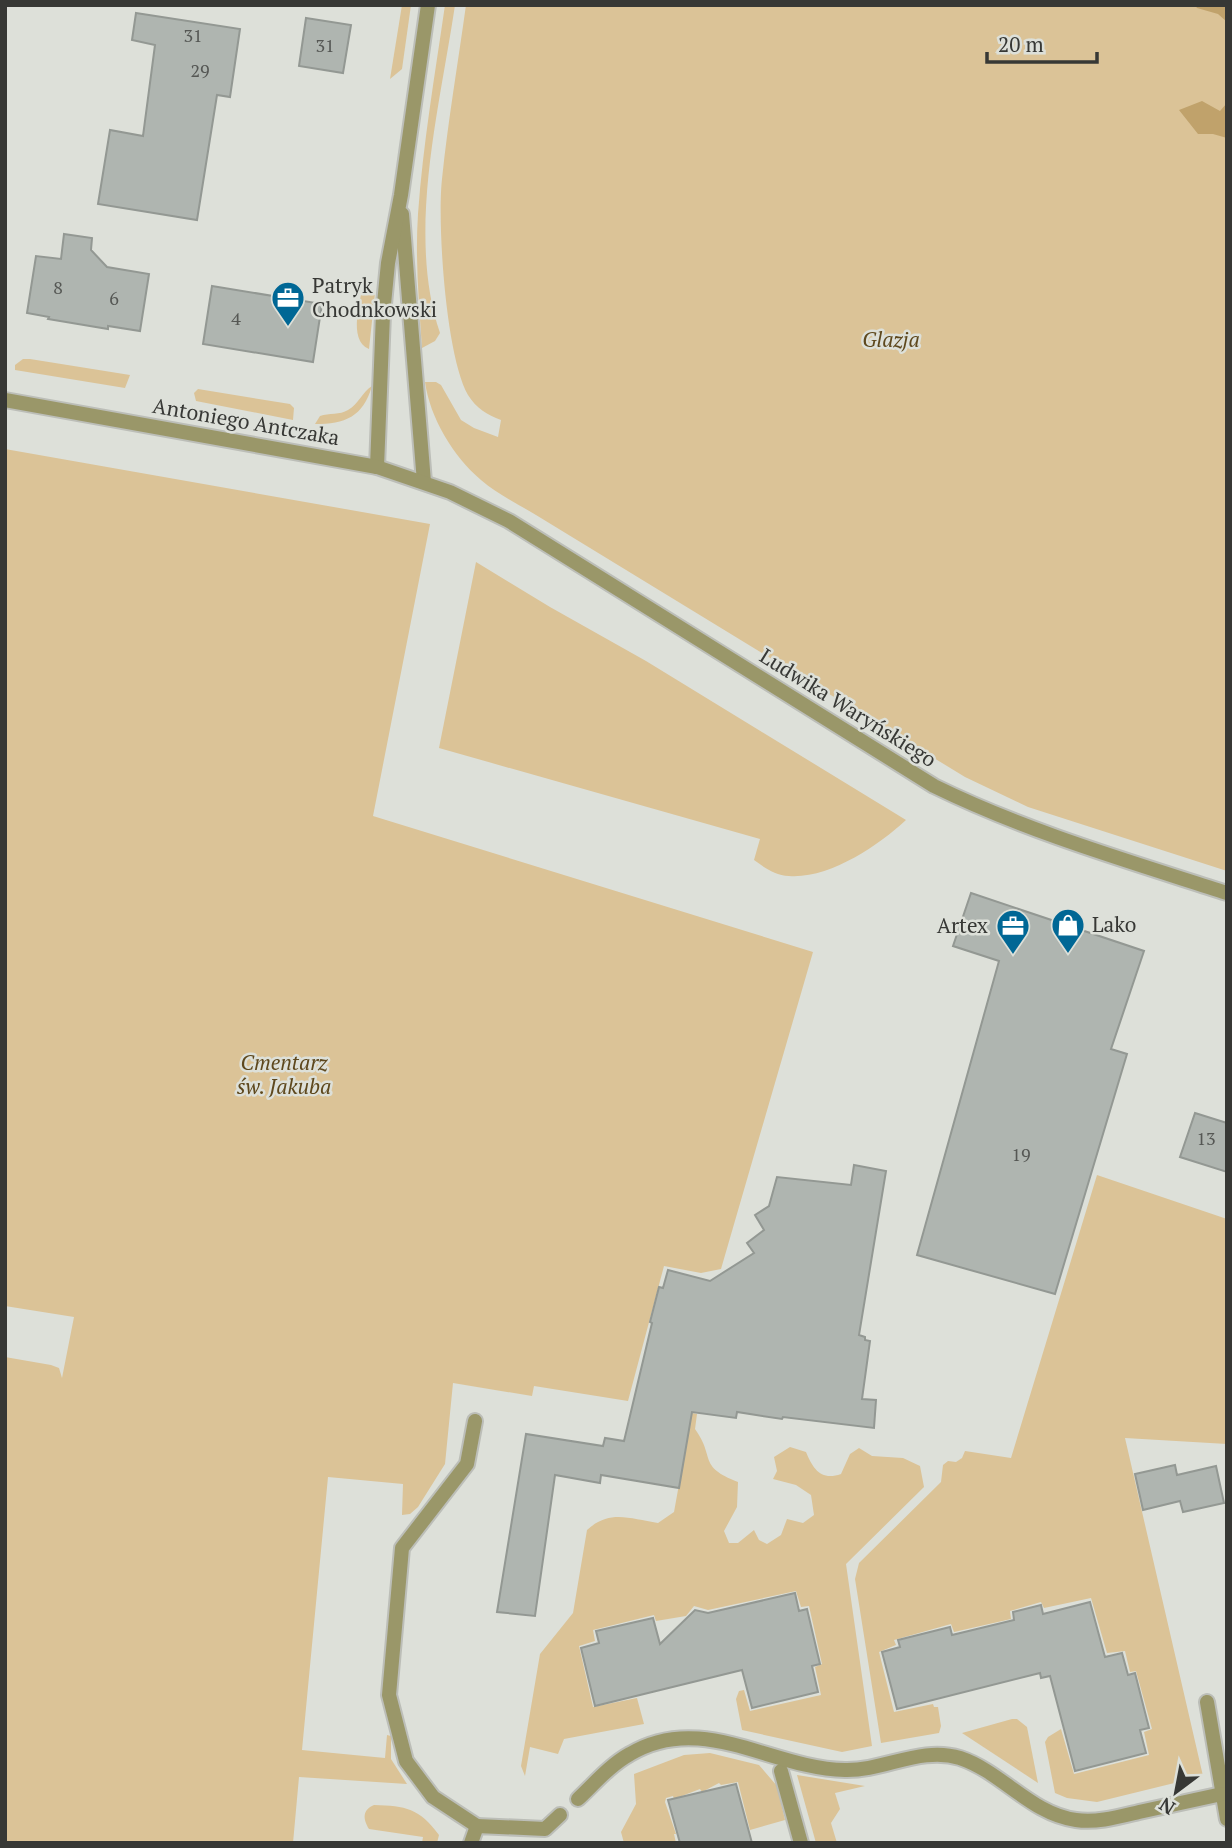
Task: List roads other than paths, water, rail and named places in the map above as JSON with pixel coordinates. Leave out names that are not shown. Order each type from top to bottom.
[{"type":"street","points":[[377,467],[388,263],[401,195],[428,5]]},
{"type":"street","points":[[401,195],[424,482]]},
{"type":"street","name":"Antoniego Antczaka","points":[[5,400],[377,467],[424,482],[474,503]]},
{"type":"street","name":"Ludwika Waryńskiego","points":[[474,503],[509,521],[934,786],[986,811],[1029,827],[1227,893]]},
{"type":"street","points":[[475,1421],[467,1464],[402,1548],[389,1695],[406,1761],[433,1797],[477,1826],[545,1829],[561,1815]]},
{"type":"street","points":[[1207,1702],[1227,1819]]},
{"type":"street","points":[[578,1799],[627,1755],[663,1740],[692,1737],[721,1740],[821,1768],[841,1770],[860,1770],[925,1755],[947,1755],[975,1765],[1047,1811],[1074,1820],[1099,1821],[1222,1794]]},
{"type":"street","points":[[781,1771],[801,1843]]},
{"type":"street","points":[[471,1843],[477,1826]]},
{"type":"place","name":"Patryk Chodnkowski","points":[[288,328]]},
{"type":"place","name":"Lako","points":[[1068,955]]},
{"type":"place","name":"Artex","points":[[1013,956]]},
{"type":"park label","name":"Glazja","points":[[891,340]]},
{"type":"park label","name":"Cmentarz św. Jakuba","points":[[284,1075]]}]
